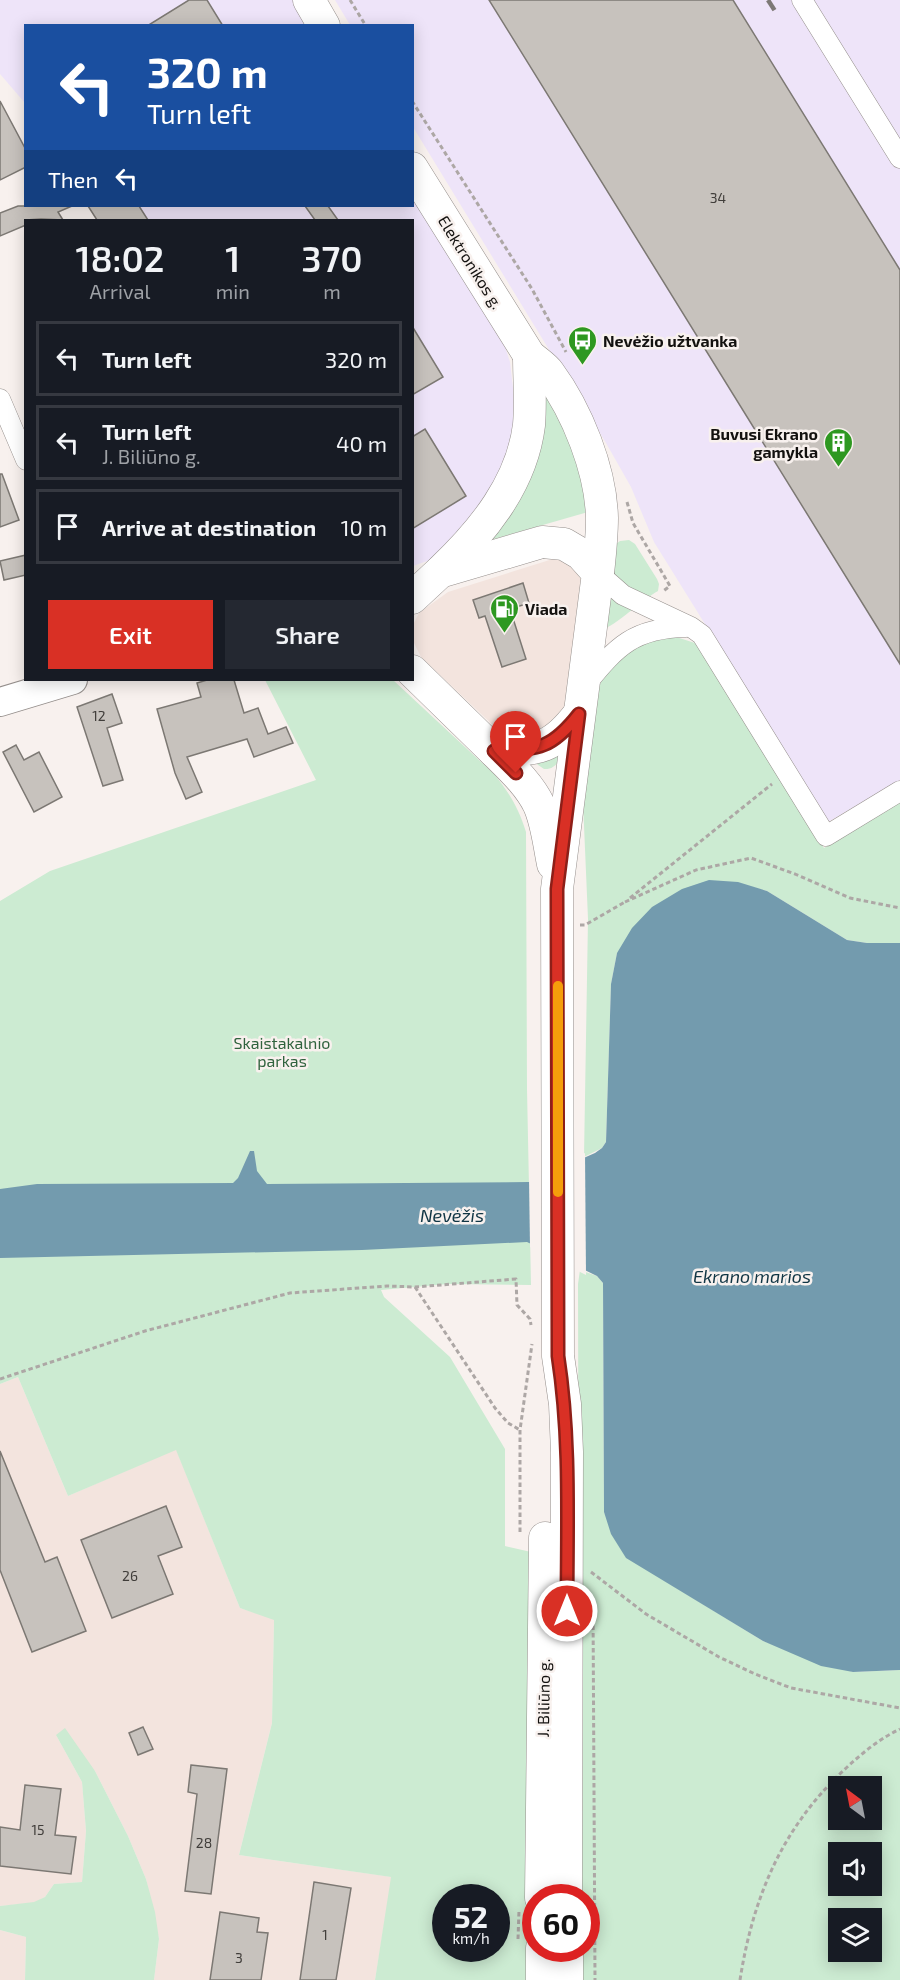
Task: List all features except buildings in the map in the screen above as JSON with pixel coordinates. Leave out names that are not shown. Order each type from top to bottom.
[{"type":"main road","points":[[309,0],[323,24]]},
{"type":"main road","name":"Elektronikos g.","points":[[414,171],[529,355],[548,371],[570,406],[583,434],[596,478],[602,517],[598,573],[580,702]]},
{"type":"main road","points":[[414,595],[426,576],[467,546],[494,513],[514,477],[525,448],[529,424],[529,355]]},
{"type":"main road","points":[[426,576],[542,542],[564,544],[581,554],[598,573]]},
{"type":"main road","name":"J. Biliūno g.","points":[[414,673],[516,773],[538,804],[547,832],[557,889]]},
{"type":"main road","points":[[0,702],[70,681]]},
{"type":"main road","points":[[494,751],[537,748],[553,742],[567,730],[580,702]]},
{"type":"main road","name":"J. Biliūno g.","points":[[566,1884],[567,1452],[565,1404],[558,1356],[557,889],[580,702]]},
{"type":"main road","name":"J. Biliūno g.","points":[[541,1884],[546,1407],[558,1356]]},
{"type":"main road","points":[[542,1962],[542,1980]]},
{"type":"main road","points":[[567,1962],[567,1980]]},
{"type":"street","points":[[802,0],[900,158]]},
{"type":"street","points":[[0,399],[24,455]]},
{"type":"street","points":[[598,573],[622,595],[691,627],[702,635],[826,836],[900,791]]},
{"type":"street","points":[[580,702],[609,655],[641,634],[664,628],[691,627]]},
{"type":"path","points":[[350,0],[365,24]]},
{"type":"path","points":[[625,902],[787,772]]},
{"type":"path","points":[[558,929],[585,925],[625,902],[696,870],[751,858],[850,898],[900,908]]},
{"type":"path","points":[[0,1379],[145,1331],[290,1293],[516,1280],[517,1305],[530,1319],[532,1327]]},
{"type":"path","points":[[415,1287],[495,1408],[508,1423],[520,1430],[533,1335]]},
{"type":"path","points":[[588,1570],[646,1614],[711,1652],[756,1674],[791,1688],[900,1708]]},
{"type":"path","points":[[740,1980],[759,1896],[777,1856],[799,1819],[825,1787],[861,1754],[900,1729]]},
{"type":"shaded area","points":[[0,0],[296,0],[311,24],[24,24],[24,102],[0,74]]},
{"type":"shaded area","points":[[335,0],[900,0],[900,780],[828,822],[654,542],[631,487],[606,443],[414,129],[414,24],[349,24]]},
{"type":"shaded area","points":[[414,190],[499,328],[510,362],[517,422],[503,470],[454,541],[430,560],[414,566],[414,219],[96,219],[89,207],[414,207]]},
{"type":"shaded area","points":[[567,557],[583,574],[568,714],[560,726],[514,739],[496,728],[421,657],[414,643],[414,623],[419,613],[448,592],[556,558]]},
{"type":"shaded area","points":[[18,1377],[68,1496],[176,1449],[240,1608],[274,1619],[272,1723],[239,1855],[392,1877],[375,1980],[154,1980],[159,1939],[146,1879],[128,1836],[95,1771],[56,1735],[82,1782],[86,1831],[82,1882],[54,1884],[45,1897],[34,1903],[0,1906],[0,1384]]},
{"type":"shaded area","points":[[0,1930],[26,1937],[25,1980],[0,1980]]},
{"type":"green space","points":[[541,374],[583,470],[588,512],[487,541]]},
{"type":"green space","points":[[629,540],[635,544],[657,579],[658,591],[614,624],[603,629],[611,548],[620,541]]},
{"type":"green space","points":[[673,636],[695,643],[824,848],[900,802],[900,943],[867,943],[847,940],[767,891],[738,883],[617,953],[611,984],[606,1142],[602,1148],[584,1157],[588,919],[583,802],[598,690],[604,674],[638,643]]},
{"type":"green space","name":"Skaistakalnio parkas","points":[[266,681],[394,681],[494,774],[513,801],[526,832],[527,1089],[531,1285],[448,1284],[381,1290],[384,1297],[450,1357],[505,1449],[505,1546],[531,1552],[529,1884],[522,1884],[522,1962],[529,1962],[529,1980],[375,1980],[391,1877],[239,1855],[272,1723],[274,1620],[240,1608],[176,1450],[68,1496],[18,1377],[0,1384],[0,901],[50,871],[316,780]]},
{"type":"green space","points":[[564,740],[557,764],[549,769],[544,769],[525,756]]},
{"type":"green space","points":[[580,1270],[597,1276],[603,1283],[604,1512],[626,1557],[763,1641],[853,1672],[900,1670],[900,1980],[577,1980],[576,1962],[600,1962],[600,1884],[577,1884],[578,1284]]},
{"type":"green space","points":[[65,1728],[95,1771],[128,1836],[146,1879],[155,1912],[159,1939],[154,1980],[25,1980],[26,1937],[0,1930],[0,1906],[34,1902],[45,1897],[54,1884],[82,1882],[86,1831],[82,1782],[56,1735]]},
{"type":"water","name":"Ekrano marios","points":[[709,880],[738,882],[767,891],[847,940],[867,943],[900,943],[900,1670],[853,1672],[821,1666],[763,1641],[626,1558],[611,1534],[604,1512],[603,1283],[597,1276],[527,1242],[362,1250],[0,1258],[0,1189],[37,1184],[233,1183],[238,1178],[250,1151],[254,1151],[257,1171],[267,1184],[529,1182],[595,1153],[606,1142],[611,984],[617,953],[632,928],[652,907],[682,889]]},
{"type":"pier","points":[[585,1153],[586,1275],[530,1247],[529,1178]]},
{"type":"railway","points":[[768,0],[777,14]]},
{"type":"slow traffic","points":[[558,986],[558,1192]]},
{"type":"place","name":"Nevėžio užtvanka","points":[[582,366]]},
{"type":"place","name":"Buvusi Ekrano gamykla","points":[[839,468]]},
{"type":"place","name":"Viada","points":[[504,634]]},
{"type":"route","points":[[516,773],[494,751],[537,748],[553,742],[567,730],[579,714],[557,889],[558,1356],[565,1404],[567,1452],[567,1611]]},
{"type":"water label","name":"Nevėžis","points":[[452,1215]]}]
